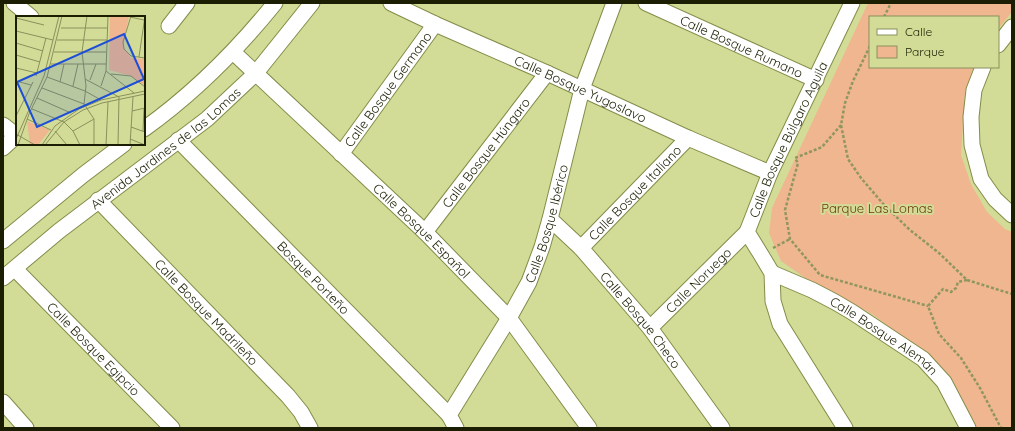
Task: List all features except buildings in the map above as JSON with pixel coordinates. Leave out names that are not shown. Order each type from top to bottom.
[{"type":"street","points":[[14,3],[30,16]]},
{"type":"street","points":[[169,26],[187,3]]},
{"type":"street","name":"Avenida Jardines de las Lomas","points":[[145,128],[194,88],[232,52],[275,3]]},
{"type":"street","name":"Avenida Jardines de las Lomas","points":[[9,274],[59,230],[207,119],[255,74],[312,3]]},
{"type":"street","name":"Calle Bosque Yugoslavo","points":[[391,3],[688,138],[770,173]]},
{"type":"street","name":"Calle Bosque Ibérico","points":[[452,421],[529,282],[542,247],[550,219],[582,89],[614,3]]},
{"type":"street","name":"Calle Bosque Rumano","points":[[646,3],[816,80]]},
{"type":"street","name":"Calle Bosque Búlgaro Aguila","points":[[772,273],[747,232],[770,173],[852,3]]},
{"type":"street","name":"Calle Bosque Germano","points":[[341,154],[435,24]]},
{"type":"street","points":[[999,44],[1012,27]]},
{"type":"street","name":"Calle Bosque Español","points":[[232,52],[425,232],[509,318],[589,428]]},
{"type":"street","points":[[983,68],[974,90],[971,117],[972,145],[981,179],[995,199],[1012,215]]},
{"type":"street","name":"Calle Bosque Húngaro","points":[[425,232],[547,73]]},
{"type":"street","points":[[3,125],[16,134]]},
{"type":"street","points":[[3,148],[16,136]]},
{"type":"street","name":"Calle Bosque Italiano","points":[[581,248],[688,138]]},
{"type":"street","name":"Bosque Porteño","points":[[178,140],[452,421]]},
{"type":"street","name":"Avenida Jardines de las Lomas","points":[[3,241],[83,175],[123,145]]},
{"type":"street","name":"Calle Bosque Madrileño","points":[[98,200],[288,396],[301,412],[310,428]]},
{"type":"street","name":"Calle Bosque Checo","points":[[550,219],[581,248],[650,328],[722,428]]},
{"type":"street","name":"Calle Noruego","points":[[650,328],[747,232]]},
{"type":"street","points":[[772,273],[773,301],[780,324],[845,428]]},
{"type":"street","name":"Calle Bosque Alemán","points":[[772,273],[812,290],[840,305],[923,360],[944,382],[968,428]]},
{"type":"street","name":"Calle Bosque Egipcio","points":[[9,274],[172,428]]},
{"type":"street","points":[[3,402],[26,428]]},
{"type":"path","points":[[884,16],[891,3]]},
{"type":"path","points":[[869,48],[853,81],[841,125],[822,147],[796,158],[798,163],[785,210],[790,239],[820,275],[928,306]]},
{"type":"path","points":[[841,125],[848,159],[861,178],[884,206],[910,230],[939,253],[967,280],[1012,294]]},
{"type":"path","points":[[760,253],[790,239]]},
{"type":"path","points":[[928,306],[942,290],[951,292],[956,288],[958,282],[967,280]]},
{"type":"path","points":[[928,306],[939,334],[961,358],[980,388],[1001,428]]},
{"type":"green space","name":"Parque Las Lomas","points":[[868,3],[1012,3],[1012,12],[999,28],[999,16],[869,16],[869,68],[974,68],[965,91],[961,155],[971,184],[987,212],[1005,229],[1012,232],[1012,428],[973,428],[928,356],[872,314],[811,282],[781,261],[769,233],[772,208]]}]
